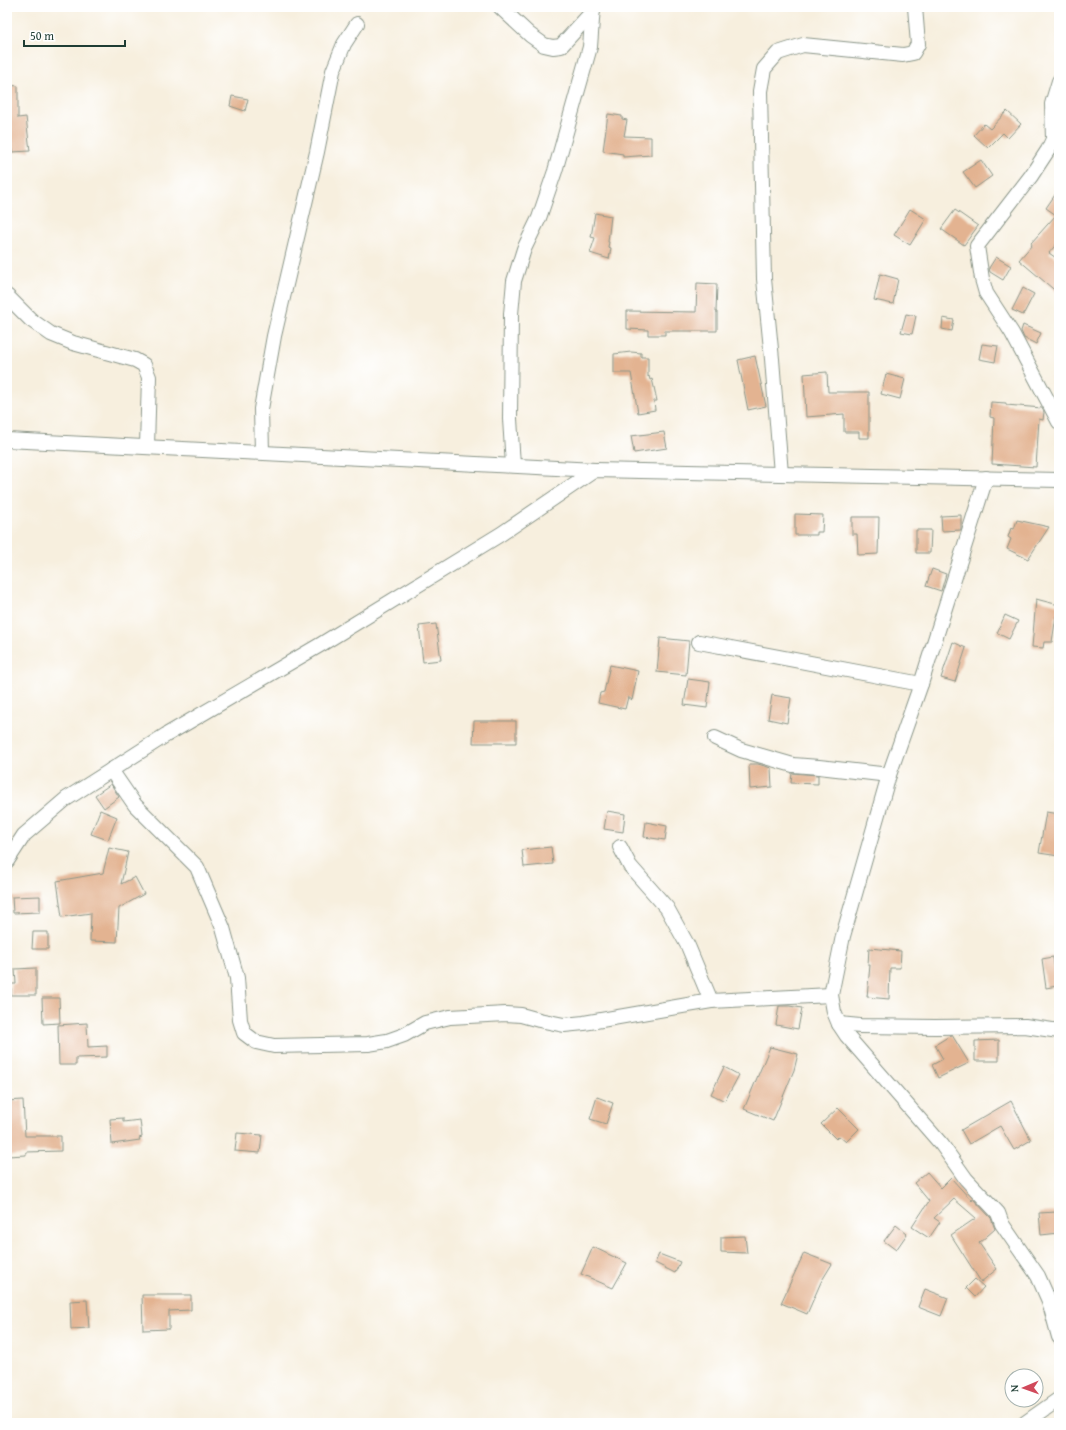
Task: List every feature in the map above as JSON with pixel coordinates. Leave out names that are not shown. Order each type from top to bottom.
[{"type":"street","points":[[500,7],[530,35],[544,45],[552,48],[561,46],[593,9]]},
{"type":"street","points":[[781,474],[764,279],[760,91],[764,69],[778,53],[803,45],[903,55],[913,53],[918,44],[915,7]]},
{"type":"street","points":[[513,465],[510,419],[511,314],[514,281],[524,249],[539,218],[555,171],[590,47],[593,9]]},
{"type":"street","points":[[262,452],[261,409],[274,336],[317,152],[333,71],[344,44],[356,24]]},
{"type":"street","points":[[1059,81],[1052,104],[1053,139],[1048,150],[1031,176],[977,246],[982,279],[986,293],[1012,333],[1059,422]]},
{"type":"street","points":[[7,296],[31,320],[51,334],[73,343],[135,360],[144,366],[149,377],[147,446]]},
{"type":"street","points":[[7,440],[595,470],[1059,480]]},
{"type":"street","points":[[7,860],[24,835],[66,799],[166,735],[320,645],[501,534],[595,470]]},
{"type":"street","points":[[986,478],[921,684],[889,775],[843,936],[830,995],[834,1012],[839,1024],[847,1036],[942,1144],[966,1179],[998,1212],[1002,1224],[1038,1276],[1049,1301],[1059,1337]]},
{"type":"street","points":[[698,642],[921,684]]},
{"type":"street","points":[[715,738],[741,750],[793,765],[889,775]]},
{"type":"street","points":[[111,770],[135,804],[197,868],[223,928],[237,978],[240,1020],[244,1033],[256,1042],[274,1046],[368,1044],[387,1041],[404,1035],[425,1023],[450,1017],[506,1014],[521,1015],[564,1025],[584,1023],[711,1001],[830,995]]},
{"type":"street","points":[[620,847],[630,866],[668,908],[688,946],[711,1001]]},
{"type":"street","points":[[839,1024],[860,1026],[936,1027],[1025,1026],[1059,1032]]},
{"type":"street","points":[[1025,1423],[1059,1399]]},
{"type":"building","points":[[7,85],[18,86],[18,118],[26,117],[30,151],[12,152],[7,106]]},
{"type":"building","points":[[232,96],[248,99],[245,111],[230,106]]},
{"type":"building","points":[[1007,111],[1021,124],[1008,138],[1003,133],[988,148],[974,135],[984,124],[990,129]]},
{"type":"building","points":[[608,114],[622,116],[622,119],[627,120],[624,136],[651,137],[651,155],[623,157],[623,154],[603,151]]},
{"type":"building","points":[[981,160],[992,176],[975,188],[963,172]]},
{"type":"building","points":[[1059,189],[1059,241],[1049,253],[1059,260],[1059,294],[1019,260],[1032,245],[1031,243],[1056,215],[1046,208]]},
{"type":"building","points":[[910,209],[926,219],[910,245],[894,235]]},
{"type":"building","points":[[955,210],[978,226],[964,245],[941,229]]},
{"type":"building","points":[[595,213],[611,216],[608,242],[608,247],[611,248],[609,259],[590,253],[595,238],[591,237]]},
{"type":"building","points":[[996,257],[1011,266],[1003,280],[990,272],[989,268]]},
{"type":"building","points":[[880,274],[898,279],[893,304],[874,300]]},
{"type":"building","points":[[697,283],[717,284],[717,331],[665,331],[665,335],[648,335],[648,330],[627,329],[627,311],[696,312]]},
{"type":"building","points":[[1023,288],[1034,294],[1023,315],[1012,310]]},
{"type":"building","points":[[906,314],[916,316],[912,334],[901,332]]},
{"type":"building","points":[[943,318],[954,320],[952,331],[942,329]]},
{"type":"building","points":[[1023,325],[1041,333],[1036,344],[1024,338],[1021,331]]},
{"type":"building","points":[[982,344],[998,346],[995,362],[979,359]]},
{"type":"building","points":[[631,352],[641,353],[641,357],[648,357],[648,377],[649,376],[650,380],[652,379],[657,401],[654,401],[655,410],[638,413],[631,373],[614,373],[614,354]]},
{"type":"building","points":[[755,356],[766,406],[748,410],[738,360]]},
{"type":"building","points":[[827,372],[828,392],[869,392],[869,438],[859,438],[859,432],[844,432],[844,414],[806,417],[804,374]]},
{"type":"building","points":[[886,374],[905,379],[900,399],[881,394]]},
{"type":"building","points":[[991,402],[1006,403],[1006,405],[1042,408],[1044,412],[1043,420],[1039,419],[1036,467],[992,464],[994,418],[990,417]]},
{"type":"building","points":[[664,432],[667,448],[634,453],[631,436]]},
{"type":"building","points":[[795,514],[823,515],[822,532],[817,532],[817,535],[795,535]]},
{"type":"building","points":[[961,515],[961,530],[942,531],[941,516]]},
{"type":"building","points":[[852,517],[879,517],[878,554],[858,555],[857,534],[852,534]]},
{"type":"building","points":[[1017,520],[1049,527],[1028,559],[1007,549],[1011,539],[1008,537],[1011,528],[1014,529]]},
{"type":"building","points":[[916,530],[931,530],[930,553],[916,553]]},
{"type":"building","points":[[932,569],[946,574],[941,591],[926,586]]},
{"type":"building","points":[[1036,599],[1059,605],[1059,617],[1056,616],[1052,642],[1044,642],[1043,648],[1032,647]]},
{"type":"building","points":[[1005,615],[1018,621],[1009,639],[997,633]]},
{"type":"building","points":[[436,624],[441,660],[423,662],[419,626]]},
{"type":"building","points":[[660,638],[689,641],[686,675],[657,672]]},
{"type":"building","points":[[953,642],[966,648],[955,682],[941,678]]},
{"type":"building","points":[[610,665],[638,671],[632,700],[628,697],[625,709],[598,703],[600,693],[604,692]]},
{"type":"building","points":[[688,679],[710,682],[707,708],[684,705]]},
{"type":"building","points":[[772,695],[791,698],[787,723],[768,719]]},
{"type":"building","points":[[474,721],[516,721],[516,743],[473,743]]},
{"type":"building","points":[[749,764],[758,764],[771,768],[772,787],[750,789]]},
{"type":"building","points":[[792,773],[818,775],[818,784],[791,783]]},
{"type":"building","points":[[111,784],[119,797],[104,808],[95,795]]},
{"type":"building","points":[[100,810],[117,817],[108,840],[91,834]]},
{"type":"building","points":[[607,811],[625,814],[623,832],[604,829]]},
{"type":"building","points":[[1046,812],[1059,814],[1059,856],[1039,853]]},
{"type":"building","points":[[646,822],[667,826],[665,840],[644,837]]},
{"type":"building","points":[[551,847],[553,864],[524,867],[522,850]]},
{"type":"building","points":[[109,848],[128,852],[121,884],[135,877],[144,894],[119,908],[117,942],[90,941],[91,913],[62,917],[57,881],[103,873]]},
{"type":"building","points":[[40,896],[40,912],[13,913],[12,897]]},
{"type":"building","points":[[33,932],[48,932],[48,949],[32,949]]},
{"type":"building","points":[[869,948],[901,951],[900,968],[890,968],[889,999],[867,997],[870,965],[868,965]]},
{"type":"building","points":[[1053,957],[1057,986],[1046,988],[1042,959]]},
{"type":"building","points":[[36,968],[36,995],[11,995],[11,984],[16,984],[15,969]]},
{"type":"building","points":[[42,998],[59,998],[60,1023],[43,1024]]},
{"type":"building","points":[[779,1006],[802,1008],[798,1029],[776,1025]]},
{"type":"building","points":[[87,1023],[88,1047],[107,1046],[107,1057],[76,1058],[76,1065],[59,1065],[58,1025]]},
{"type":"building","points":[[951,1035],[969,1063],[938,1078],[932,1065],[943,1059],[935,1045]]},
{"type":"building","points":[[999,1040],[999,1061],[975,1061],[975,1041]]},
{"type":"building","points":[[770,1047],[798,1054],[794,1070],[773,1121],[744,1109]]},
{"type":"building","points":[[724,1067],[739,1075],[725,1101],[711,1094]]},
{"type":"building","points":[[597,1097],[613,1103],[606,1124],[590,1119]]},
{"type":"building","points":[[23,1100],[25,1136],[61,1136],[61,1151],[26,1152],[26,1155],[7,1156],[7,1101]]},
{"type":"building","points":[[1011,1101],[1031,1140],[1014,1150],[1000,1126],[969,1144],[961,1130]]},
{"type":"building","points":[[838,1108],[859,1129],[846,1142],[839,1136],[836,1139],[821,1124]]},
{"type":"building","points":[[123,1118],[123,1122],[140,1120],[142,1137],[139,1138],[140,1140],[112,1144],[110,1119]]},
{"type":"building","points":[[237,1133],[262,1135],[260,1153],[235,1151]]},
{"type":"building","points":[[927,1172],[941,1188],[951,1178],[972,1201],[973,1199],[991,1218],[995,1229],[979,1243],[997,1269],[981,1282],[951,1235],[976,1218],[954,1199],[934,1218],[940,1222],[929,1238],[912,1227],[929,1201],[914,1183]]},
{"type":"building","points":[[1057,1212],[1059,1233],[1041,1235],[1039,1213]]},
{"type":"building","points":[[896,1225],[907,1234],[896,1250],[884,1241]]},
{"type":"building","points":[[745,1236],[747,1253],[721,1252],[721,1237]]},
{"type":"building","points":[[593,1247],[627,1263],[613,1288],[581,1274]]},
{"type":"building","points":[[804,1253],[832,1264],[821,1282],[807,1314],[781,1303]]},
{"type":"building","points":[[659,1254],[680,1262],[675,1273],[655,1263]]},
{"type":"building","points":[[975,1279],[984,1287],[975,1297],[966,1288]]},
{"type":"building","points":[[925,1289],[948,1298],[941,1316],[918,1307]]},
{"type":"building","points":[[142,1295],[191,1295],[191,1310],[169,1311],[169,1329],[143,1330]]},
{"type":"building","points":[[87,1300],[89,1328],[71,1329],[70,1301]]}]
